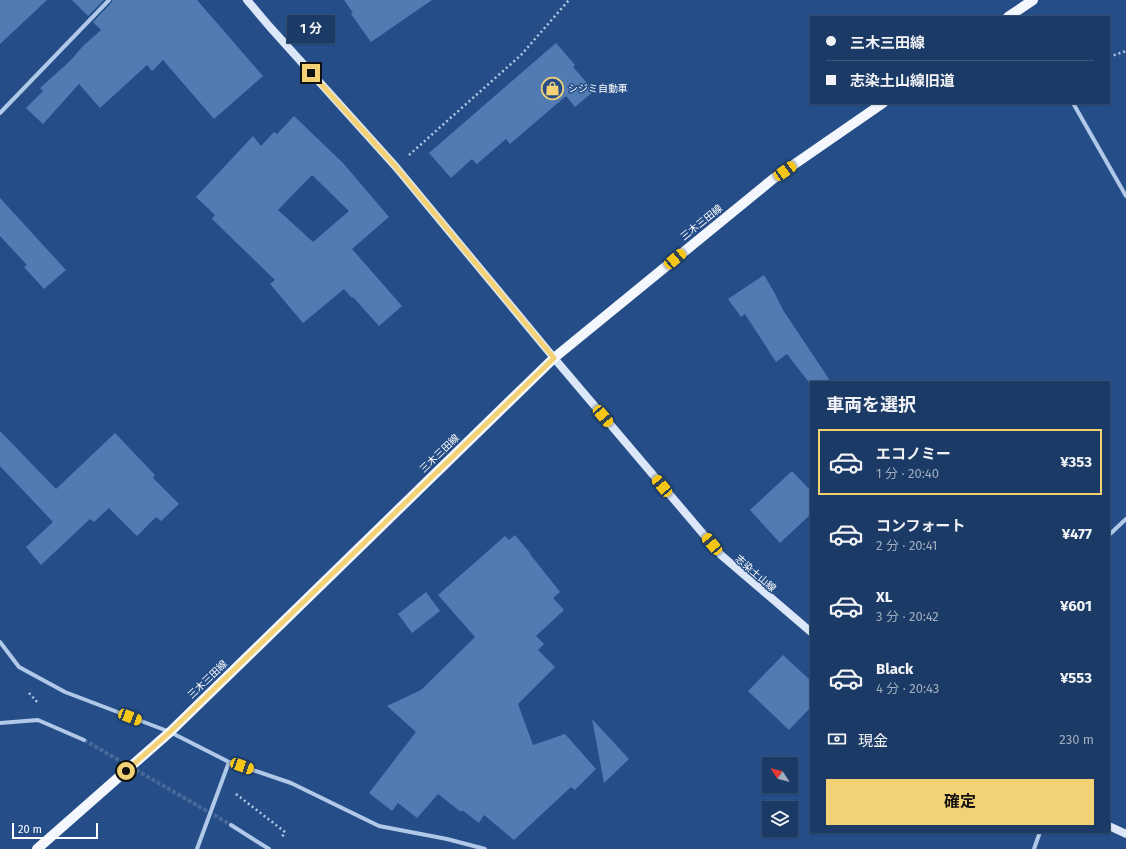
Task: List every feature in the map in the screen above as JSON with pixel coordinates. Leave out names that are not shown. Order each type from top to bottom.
[{"type":"main road","points":[[1010,16],[1033,0]]},
{"type":"main road","name":"三木三田線","points":[[37,849],[170,732],[554,358],[773,179],[882,104]]},
{"type":"street","points":[[0,113],[109,0]]},
{"type":"street","name":"志染土山線","points":[[248,0],[269,26],[396,167],[554,358],[722,555],[810,631]]},
{"type":"street","points":[[1074,104],[1126,196]]},
{"type":"street","points":[[1110,534],[1126,519]]},
{"type":"street","points":[[0,642],[19,667],[65,692],[170,732],[229,762],[291,784],[379,826],[447,839],[485,849]]},
{"type":"street","points":[[0,723],[38,720],[84,740]]},
{"type":"street","points":[[197,849],[229,762]]},
{"type":"street","points":[[231,825],[269,849]]},
{"type":"street","points":[[1110,826],[1126,834]]},
{"type":"street","points":[[1034,849],[1040,833]]},
{"type":"path","points":[[396,167],[521,55],[569,0]]},
{"type":"path","points":[[1110,57],[1126,51]]},
{"type":"path","points":[[221,783],[285,832],[281,838]]},
{"type":"building","points":[[0,0],[47,0],[0,44]]},
{"type":"building","points":[[72,0],[104,0],[88,16]]},
{"type":"building","points":[[112,0],[197,0],[263,76],[214,119],[163,60],[152,71],[147,65],[100,108],[79,84],[43,124],[26,108],[43,91],[40,88],[101,30],[93,22],[112,2]]},
{"type":"building","points":[[344,0],[432,0],[371,42],[351,14],[353,13]]},
{"type":"building","points":[[556,43],[575,65],[573,67],[594,91],[575,107],[566,96],[510,144],[506,139],[477,164],[472,159],[451,178],[429,153]]},
{"type":"building","points":[[294,116],[343,163],[389,217],[352,249],[402,306],[379,326],[344,289],[303,323],[270,284],[275,280],[212,219],[215,215],[196,197],[253,136],[261,146],[274,132],[277,134]],"holes":[[[312,175],[349,211],[313,242],[278,210]]]},
{"type":"building","points":[[0,198],[66,270],[44,289],[24,267],[27,265],[0,236]]},
{"type":"building","points":[[764,275],[783,310],[829,379],[826,381],[810,381],[810,384],[787,354],[776,362],[745,314],[741,317],[728,299]]},
{"type":"building","points":[[0,431],[56,489],[115,433],[155,475],[153,478],[179,504],[161,521],[156,517],[137,536],[109,508],[94,522],[90,519],[41,565],[26,547],[53,522],[0,466]]},
{"type":"building","points":[[792,471],[810,490],[810,515],[780,543],[750,510]]},
{"type":"building","points":[[515,535],[560,592],[553,598],[564,610],[536,636],[544,644],[538,650],[555,667],[518,704],[533,745],[565,734],[596,769],[575,790],[571,787],[514,840],[484,815],[479,823],[462,810],[461,812],[438,794],[417,818],[398,803],[392,811],[369,793],[416,732],[387,706],[421,690],[475,637],[438,595],[505,536],[509,540]]},
{"type":"building","points":[[426,592],[440,611],[412,633],[398,614]]},
{"type":"building","points":[[783,655],[810,680],[810,708],[789,730],[748,691]]},
{"type":"building","points":[[592,719],[629,759],[604,783]]},
{"type":"tunnel","points":[[84,740],[231,825]]},
{"type":"place","name":"シジミ自動車","points":[[553,88]]},
{"type":"route","points":[[126,771],[170,732],[554,358],[396,167],[311,73]]}]
